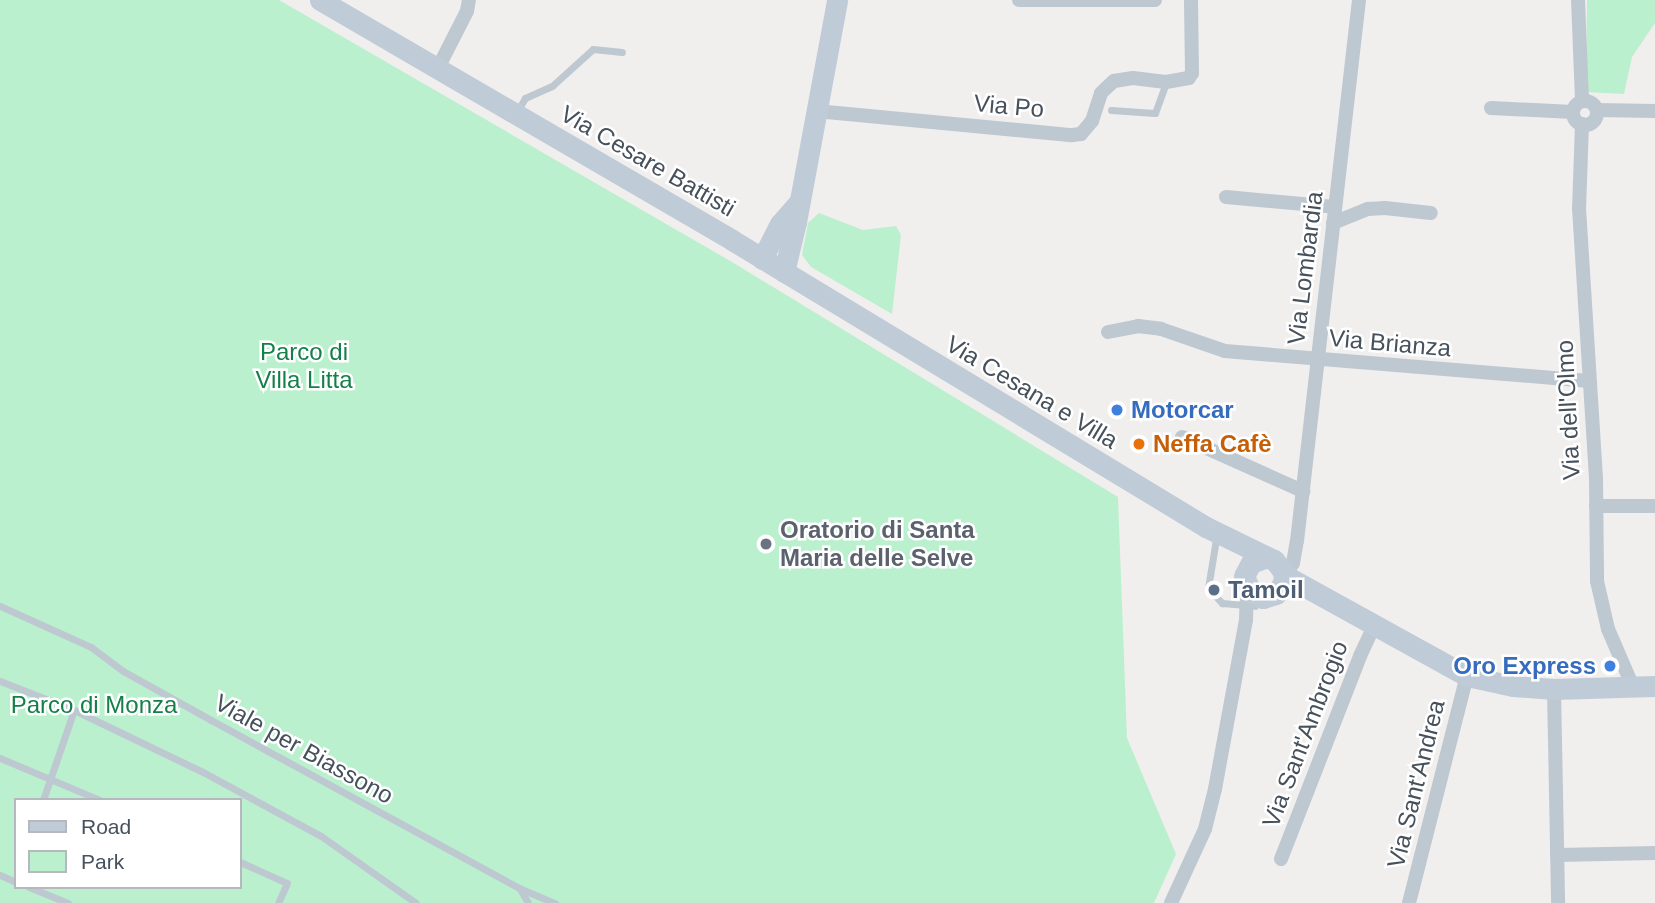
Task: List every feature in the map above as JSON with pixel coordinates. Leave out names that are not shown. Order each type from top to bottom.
[{"type":"main road","name":"Via Cesare Battisti","points":[[320,0],[732,240],[831,301]]},
{"type":"main road","points":[[784,272],[800,201],[837,0]]},
{"type":"main road","points":[[762,259],[780,224],[800,201]]},
{"type":"main road","points":[[732,240],[780,224]]},
{"type":"main road","name":"Via Cesana e Villa","points":[[831,301],[1213,532],[1261,588],[1321,597],[1467,676],[1513,686],[1554,689],[1655,686]]},
{"type":"street","points":[[438,68],[467,10],[469,0]]},
{"type":"street","points":[[1019,0],[1155,0]]},
{"type":"street","points":[[1166,82],[1184,80],[1192,73],[1191,0]]},
{"type":"street","name":"Via Lombardia","points":[[1171,903],[1205,830],[1261,588],[1293,563],[1359,0]]},
{"type":"street","name":"Via dell'Olmo","points":[[1578,0],[1579,208],[1597,581],[1601,605],[1633,687]]},
{"type":"street","name":"Via Po","points":[[816,111],[1072,135],[1088,128],[1101,93],[1114,81],[1133,78],[1166,82]]},
{"type":"street","points":[[1491,108],[1579,112],[1590,102],[1597,110],[1655,111]]},
{"type":"street","points":[[1226,197],[1335,207]]},
{"type":"street","points":[[1333,223],[1368,209],[1431,213]]},
{"type":"street","name":"Via Brianza","points":[[1108,332],[1138,326],[1161,329],[1225,351],[1589,382]]},
{"type":"street","points":[[1182,437],[1303,491]]},
{"type":"street","points":[[1595,506],[1655,506]]},
{"type":"street","name":"Via Sant'Ambrogio","points":[[1281,859],[1374,626]]},
{"type":"street","name":"Via Sant'Andrea","points":[[1409,903],[1467,676]]},
{"type":"street","points":[[1554,689],[1558,903]]},
{"type":"street","points":[[1557,855],[1655,853]]},
{"type":"lane","points":[[516,114],[525,98],[559,81],[593,49],[622,51]]},
{"type":"lane","points":[[1111,110],[1155,113],[1166,82]]},
{"type":"lane","points":[[1213,532],[1208,588],[1222,603],[1261,588]]},
{"type":"lane","name":"Viale per Biassono","points":[[0,606],[90,648],[134,677],[519,888],[555,903]]},
{"type":"lane","points":[[0,681],[74,710],[203,772],[321,836],[416,903]]},
{"type":"lane","points":[[44,798],[74,710]]},
{"type":"lane","points":[[0,758],[96,798]]},
{"type":"lane","points":[[242,863],[287,883],[278,903]]},
{"type":"lane","points":[[519,888],[528,903]]},
{"type":"lane","points":[[34,889],[68,903]]},
{"type":"green space","name":"Parco di Villa Litta","points":[[0,0],[279,0],[732,262],[1118,497],[1127,738],[1176,854],[1154,903],[0,903]]},
{"type":"green space","points":[[1587,0],[1655,0],[1655,23],[1632,57],[1624,94],[1586,92]]},
{"type":"green space","points":[[819,213],[863,230],[896,226],[901,235],[892,314],[811,267],[802,255],[808,223]]},
{"type":"place","name":"Motorcar","points":[[1117,410]]},
{"type":"place","name":"Neffa Cafè","points":[[1139,444]]},
{"type":"place","name":"Oratorio di Santa Maria delle Selve","points":[[766,544]]},
{"type":"place","name":"Tamoil","points":[[1214,590]]},
{"type":"place","name":"Oro Express","points":[[1610,666]]},
{"type":"park label","name":"Parco di Monza","points":[[94,705]]}]
